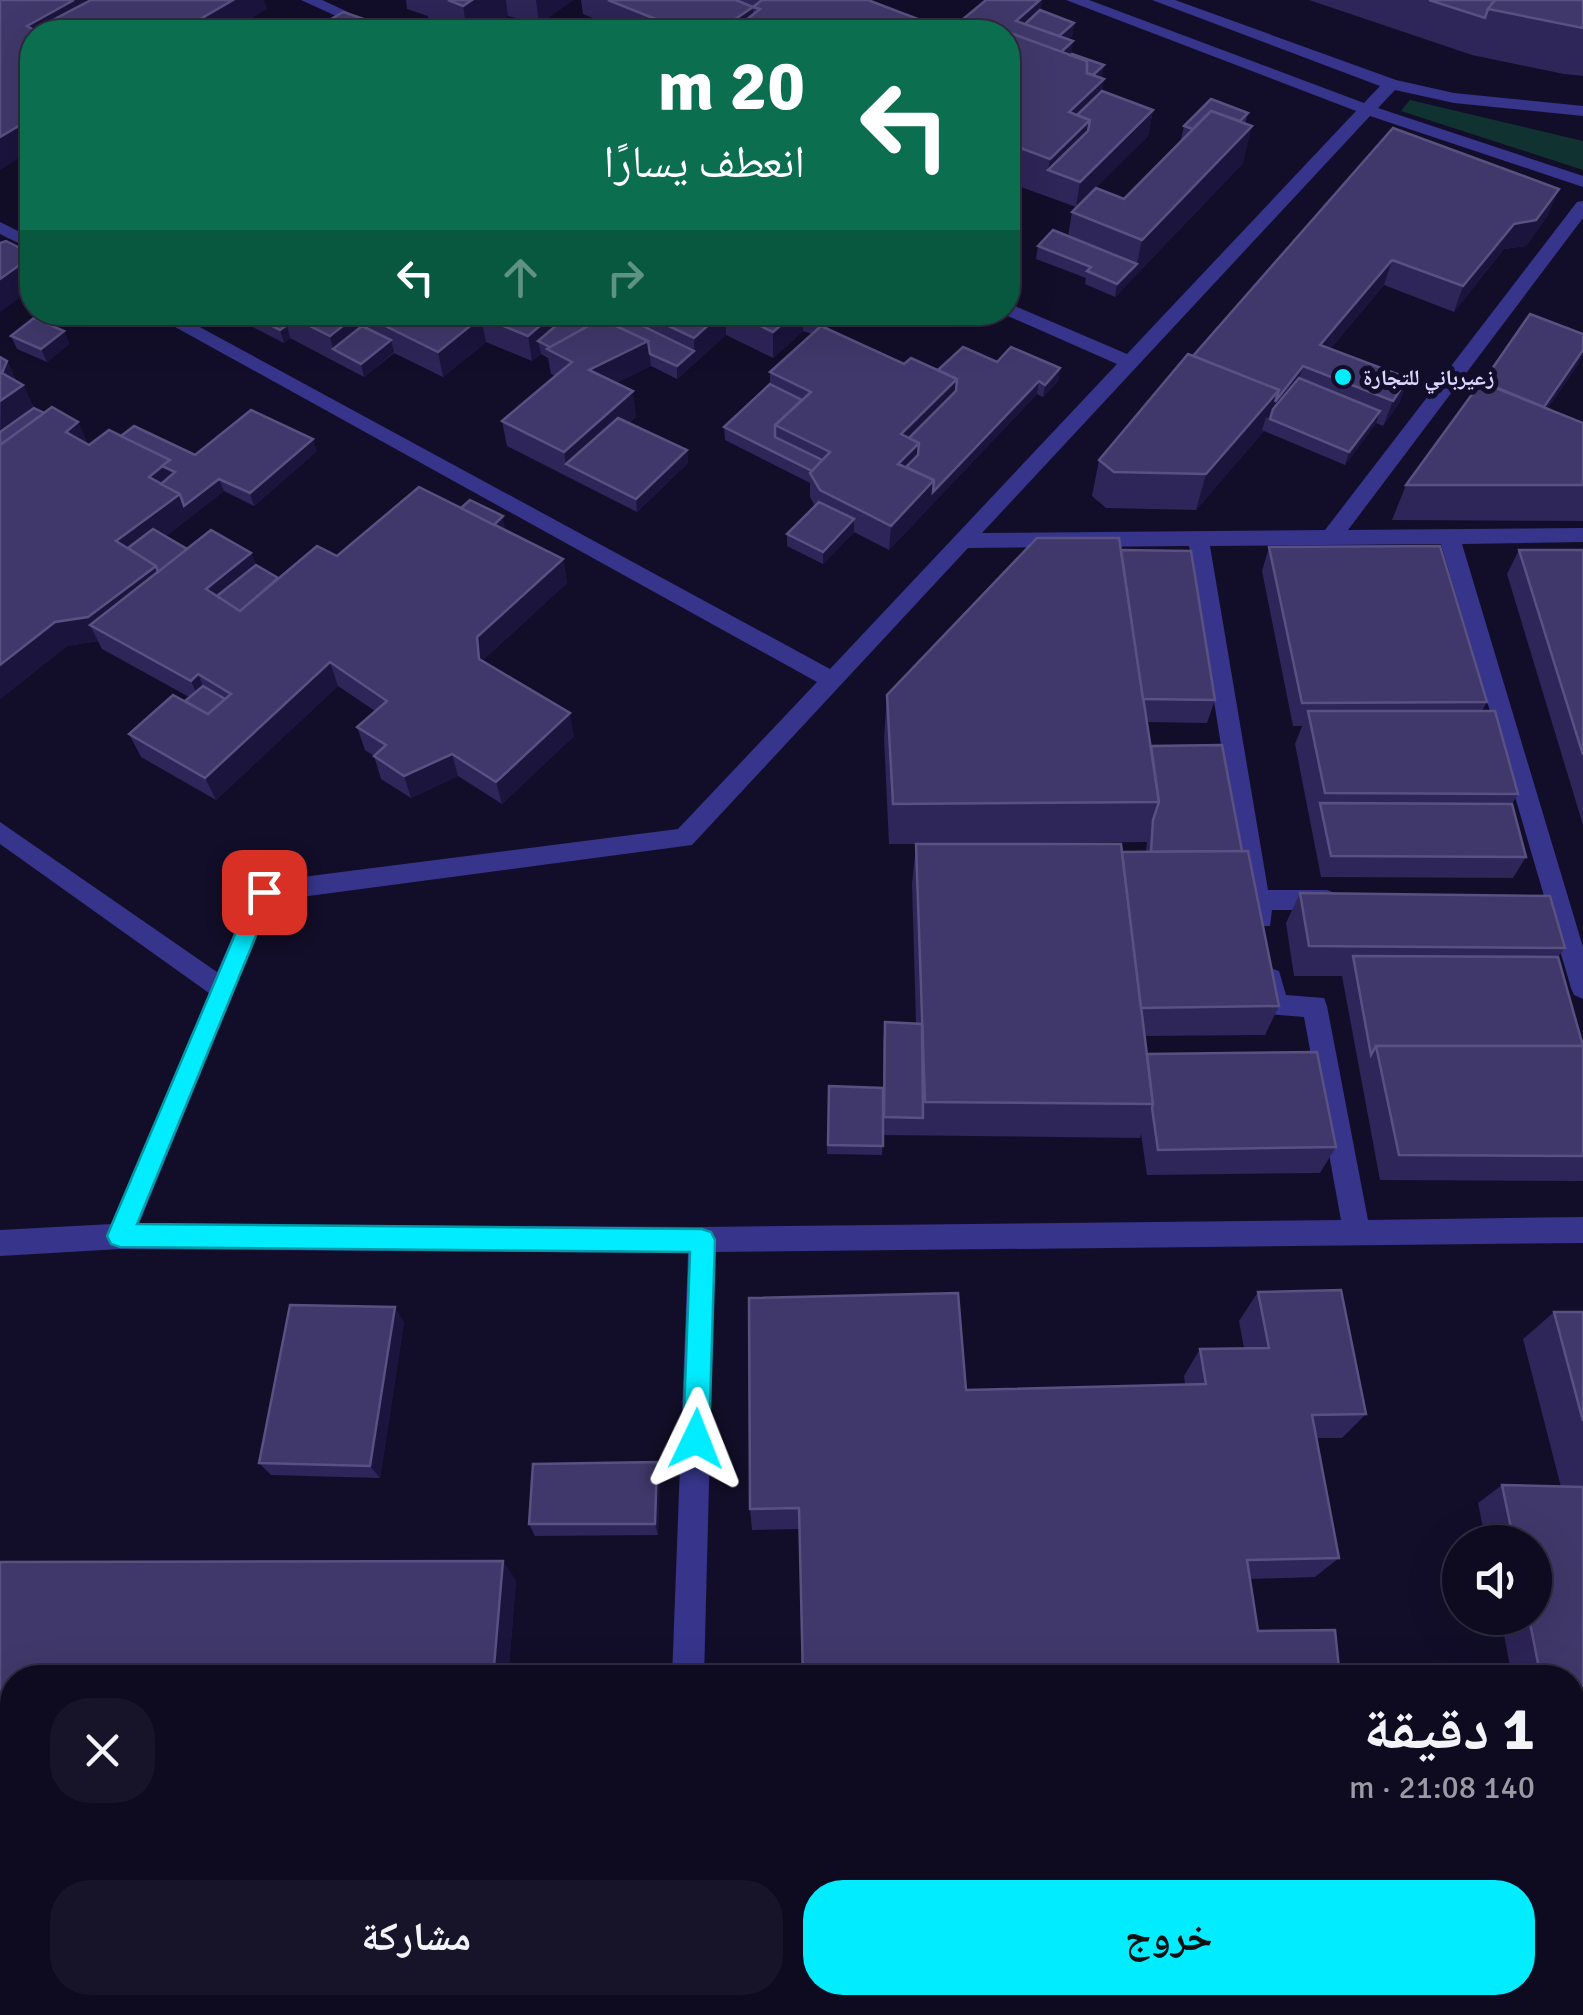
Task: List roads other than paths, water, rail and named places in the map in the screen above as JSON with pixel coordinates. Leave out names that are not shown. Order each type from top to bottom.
[{"type":"street","points":[[309,0],[355,20]]},
{"type":"street","points":[[1074,0],[1365,110],[1583,182]]},
{"type":"street","points":[[1160,0],[1188,4],[1391,84],[1454,98],[1583,111]]},
{"type":"street","points":[[120,1236],[264,892],[684,838],[1391,84]]},
{"type":"street","points":[[1331,537],[1583,206]]},
{"type":"street","points":[[1020,314],[1128,362]]},
{"type":"street","points":[[181,325],[832,680]]},
{"type":"street","points":[[962,541],[1583,535]]},
{"type":"street","points":[[1449,536],[1548,901],[1583,988]]},
{"type":"street","points":[[1198,538],[1275,1006],[1316,1006],[1357,1233]]},
{"type":"street","points":[[0,831],[225,990]]},
{"type":"street","points":[[1258,900],[1358,900]]},
{"type":"street","points":[[0,1244],[120,1236],[702,1240],[1583,1230]]},
{"type":"street","points":[[688,1665],[702,1240]]},
{"type":"place","name":"زعيرباني للتجارة","points":[[1343,377]]}]
